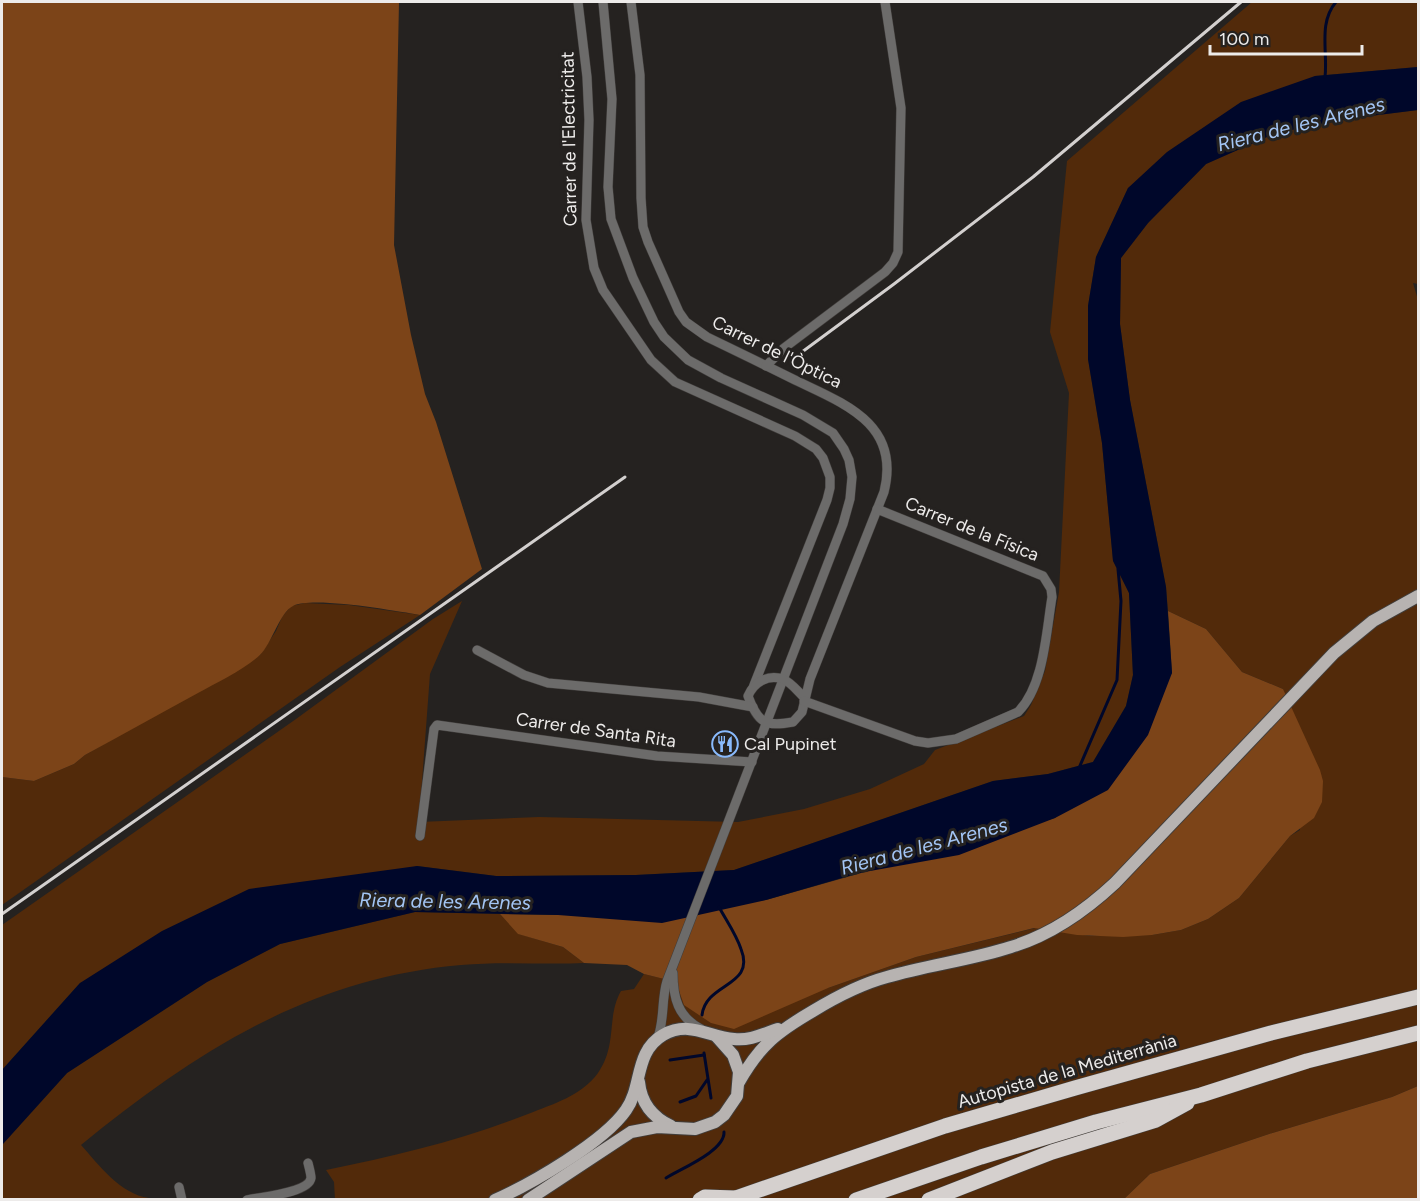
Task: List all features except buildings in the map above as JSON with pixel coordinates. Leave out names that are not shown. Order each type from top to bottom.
[{"type":"highway","name":"Autopista de la Mediterrània","points":[[741,1197],[945,1126],[1271,1033],[1419,997]]},
{"type":"highway","points":[[856,1200],[981,1156],[1096,1122],[1201,1095],[1307,1061],[1419,1033]]},
{"type":"highway","points":[[929,1200],[1052,1152],[1156,1120],[1201,1095]]},
{"type":"highway","points":[[700,1200],[705,1197],[741,1197]]},
{"type":"main road","points":[[495,1200],[545,1173],[612,1126],[629,1105],[644,1055],[657,1040],[675,1030],[686,1029],[742,1040],[784,1027],[868,983],[1012,947],[1065,923],[1115,883],[1334,652],[1373,621],[1419,596]]},
{"type":"main road","points":[[739,1082],[761,1048],[784,1027]]},
{"type":"main road","points":[[528,1200],[631,1132],[648,1127],[695,1129],[715,1122],[730,1108],[737,1096],[739,1072],[733,1055],[723,1042],[708,1033]]},
{"type":"main road","points":[[638,1072],[639,1089],[645,1105],[656,1118],[675,1128]]},
{"type":"street","name":"Carrer de l'Electricitat","points":[[578,2],[587,77],[589,120],[586,219],[592,260],[603,291],[661,371],[691,390],[806,441],[823,458],[830,477],[827,500],[748,696]]},
{"type":"street","points":[[603,2],[612,99],[609,187],[611,219],[624,258],[654,322],[675,349],[703,370],[826,427],[839,442],[849,460],[852,477],[847,510],[665,988],[663,1021],[657,1040]]},
{"type":"street","name":"Carrer de l'Òptica","points":[[631,2],[640,75],[641,212],[648,242],[673,301],[686,322],[707,337],[857,411],[869,423],[882,443],[888,467],[878,508],[810,679],[804,700]]},
{"type":"street","points":[[766,366],[806,331],[885,272],[898,252],[902,135],[899,83],[885,2]]},
{"type":"street","name":"Carrer de la Física","points":[[804,700],[915,741],[936,743],[956,740],[1018,712],[1024,706],[1039,670],[1052,597],[1051,589],[1043,576],[878,508]]},
{"type":"street","name":"Carrer de l'Electricitat","points":[[769,648],[766,663],[770,679]]},
{"type":"street","points":[[477,650],[525,675],[548,683],[729,702],[753,707]]},
{"type":"street","points":[[795,688],[810,679]]},
{"type":"street","points":[[729,702],[748,696],[756,714],[767,723],[774,725],[793,722],[802,712],[804,700],[795,688],[784,680],[760,680],[754,685]]},
{"type":"street","name":"Carrer de Santa Rita","points":[[420,836],[437,725],[657,756],[752,762]]},
{"type":"street","points":[[673,969],[675,1001],[687,1019],[708,1033]]},
{"type":"street","points":[[247,1200],[281,1194],[309,1184],[311,1178],[308,1163]]},
{"type":"street","points":[[179,1187],[182,1200]]},
{"type":"shaded area","points":[[2,2],[399,2],[394,245],[425,394],[482,569],[420,615],[335,603],[303,603],[293,606],[284,614],[264,650],[247,665],[85,755],[74,764],[34,781],[2,777]]},
{"type":"shaded area","points":[[1252,2],[1418,2],[1418,67],[1315,76],[1128,188],[1096,257],[1088,306],[1088,359],[1102,443],[1113,560],[1129,593],[1133,675],[1126,706],[1093,762],[1048,774],[993,781],[734,870],[636,875],[496,876],[417,866],[80,983],[2,1070],[2,925],[296,719],[433,619],[462,601],[430,674],[419,822],[539,817],[738,822],[804,809],[870,789],[924,764],[935,750],[1024,716],[1045,671],[1059,592],[1069,393],[1050,332],[1067,161]]},
{"type":"shaded area","points":[[1418,110],[1418,284],[1413,283],[1418,300],[1418,1086],[1392,1097],[1269,1134],[1150,1174],[1124,1199],[335,1200],[334,1182],[326,1170],[403,1153],[478,1132],[557,1103],[583,1088],[598,1073],[608,1052],[614,1011],[621,991],[634,989],[644,974],[677,982],[828,988],[916,957],[1035,928],[1090,936],[1152,935],[1181,930],[1208,919],[1239,898],[1290,836],[1300,830],[1283,689],[1242,672],[1206,629],[1168,611],[1166,587],[1130,400],[1120,324],[1121,258],[1148,223],[1206,164],[1276,133],[1346,119]]},
{"type":"shaded area","points":[[305,603],[349,605],[420,615],[340,667],[2,905],[2,777],[34,781],[74,764],[85,755],[260,655],[291,606]]},
{"type":"shaded area","points":[[1168,611],[1206,629],[1242,672],[1283,689],[1323,781],[1322,802],[1314,818],[1290,836],[1239,898],[1208,919],[1181,930],[1123,937],[1077,935],[1034,928],[916,957],[828,988],[734,1029],[711,1023],[684,1005],[676,982],[644,974],[627,965],[584,963],[563,947],[518,934],[500,914],[558,915],[766,900],[1055,818],[1172,673]]},
{"type":"shaded area","points":[[415,912],[500,914],[519,934],[563,947],[584,963],[461,965],[406,973],[354,986],[304,1003],[257,1025],[167,1079],[81,1145],[111,1178],[129,1191],[149,1198],[174,1199],[2,1199],[2,1145],[67,1073],[207,982],[280,944]]},
{"type":"shaded area","points":[[1418,1086],[1418,1199],[1124,1199],[1150,1174],[1269,1134],[1392,1097]]},
{"type":"water","points":[[1418,67],[1418,110],[1346,119],[1276,133],[1206,164],[1148,223],[1121,258],[1120,324],[1130,400],[1166,587],[1172,673],[1148,735],[1108,790],[1055,818],[959,855],[859,873],[766,900],[662,923],[558,915],[415,912],[280,944],[207,982],[67,1073],[2,1145],[2,1070],[80,983],[162,931],[249,889],[417,866],[496,876],[636,875],[734,870],[993,781],[1048,774],[1093,762],[1126,706],[1133,675],[1129,593],[1113,561],[1102,443],[1088,359],[1088,306],[1096,257],[1128,188],[1167,152],[1241,102],[1315,76]]},
{"type":"waterway","points":[[1325,77],[1325,28],[1330,10],[1336,2]]},
{"type":"waterway","name":"Riera de les Arenes","points":[[1079,768],[1117,680],[1121,601],[1118,569]]},
{"type":"waterway","points":[[702,1015],[705,1004],[712,996],[742,971],[744,961],[736,938],[719,907]]},
{"type":"waterway","points":[[704,1053],[711,1098]]},
{"type":"waterway","points":[[670,1060],[704,1055]]},
{"type":"waterway","points":[[680,1102],[696,1096],[707,1080]]},
{"type":"waterway","points":[[666,1178],[710,1153],[722,1139],[724,1132]]},
{"type":"railway","points":[[802,352],[1033,177],[1241,2]]},
{"type":"railway","points":[[2,914],[625,477]]},
{"type":"place","name":"Cal Pupinet","points":[[725,744]]}]
